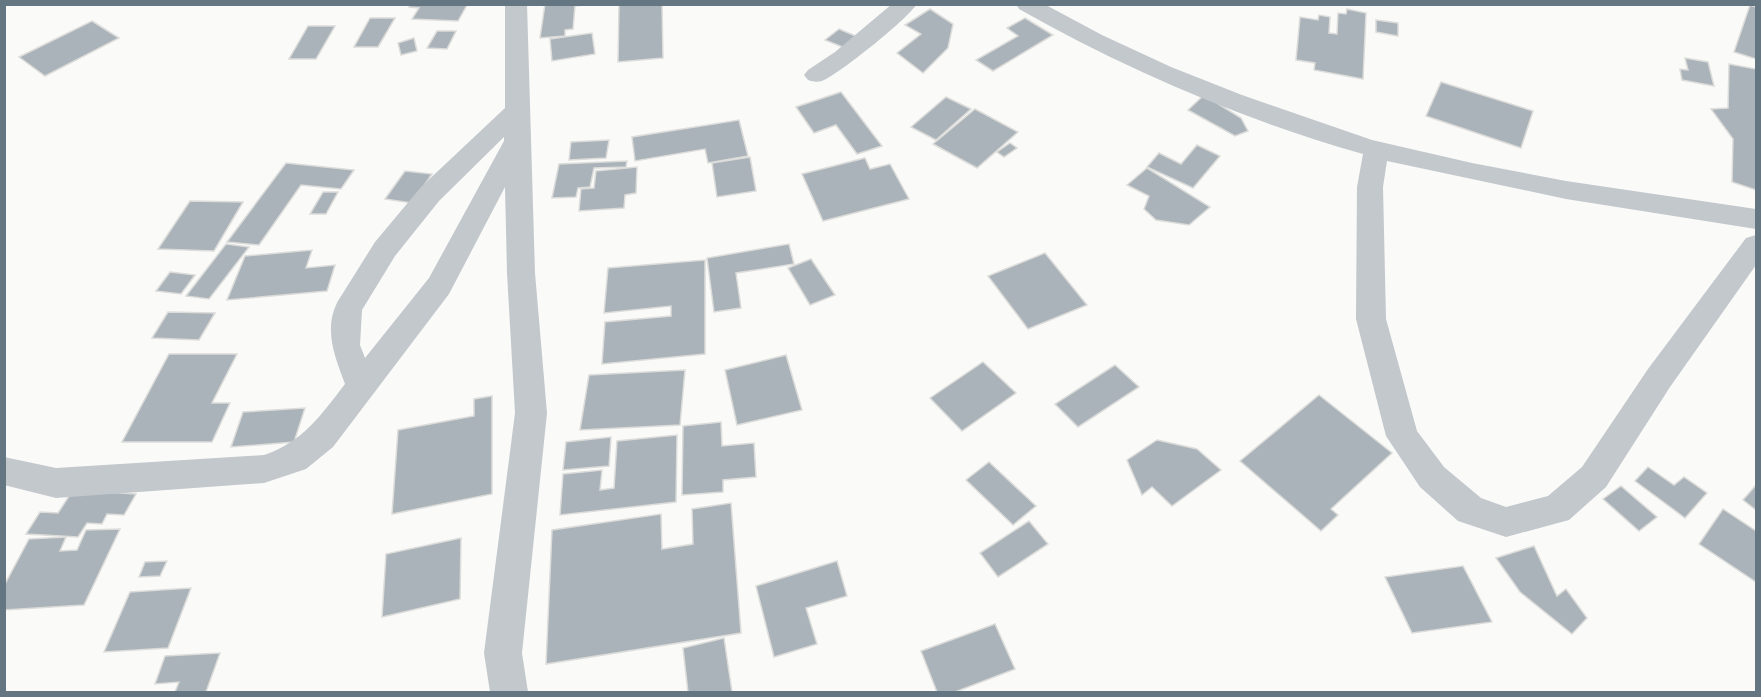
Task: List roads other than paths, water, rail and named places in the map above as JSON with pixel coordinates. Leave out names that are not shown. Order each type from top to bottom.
[{"type":"street","points":[[509,693],[503,653],[531,413],[521,273],[516,4]]},
{"type":"street","points":[[816,75],[843,57],[906,4]]},
{"type":"street","points":[[1027,4],[1068,28],[1248,108],[1376,150],[1621,201],[1756,219]]},
{"type":"street","points":[[361,385],[345,345],[348,309],[385,249],[430,194],[517,110]]},
{"type":"street","points":[[4,471],[56,483],[264,469],[294,459],[322,437],[439,286],[517,141]]},
{"type":"street","points":[[1376,150],[1370,186],[1371,319],[1402,436],[1432,477],[1470,510],[1506,522],[1557,509],[1594,477],[1659,378],[1756,245]]}]
